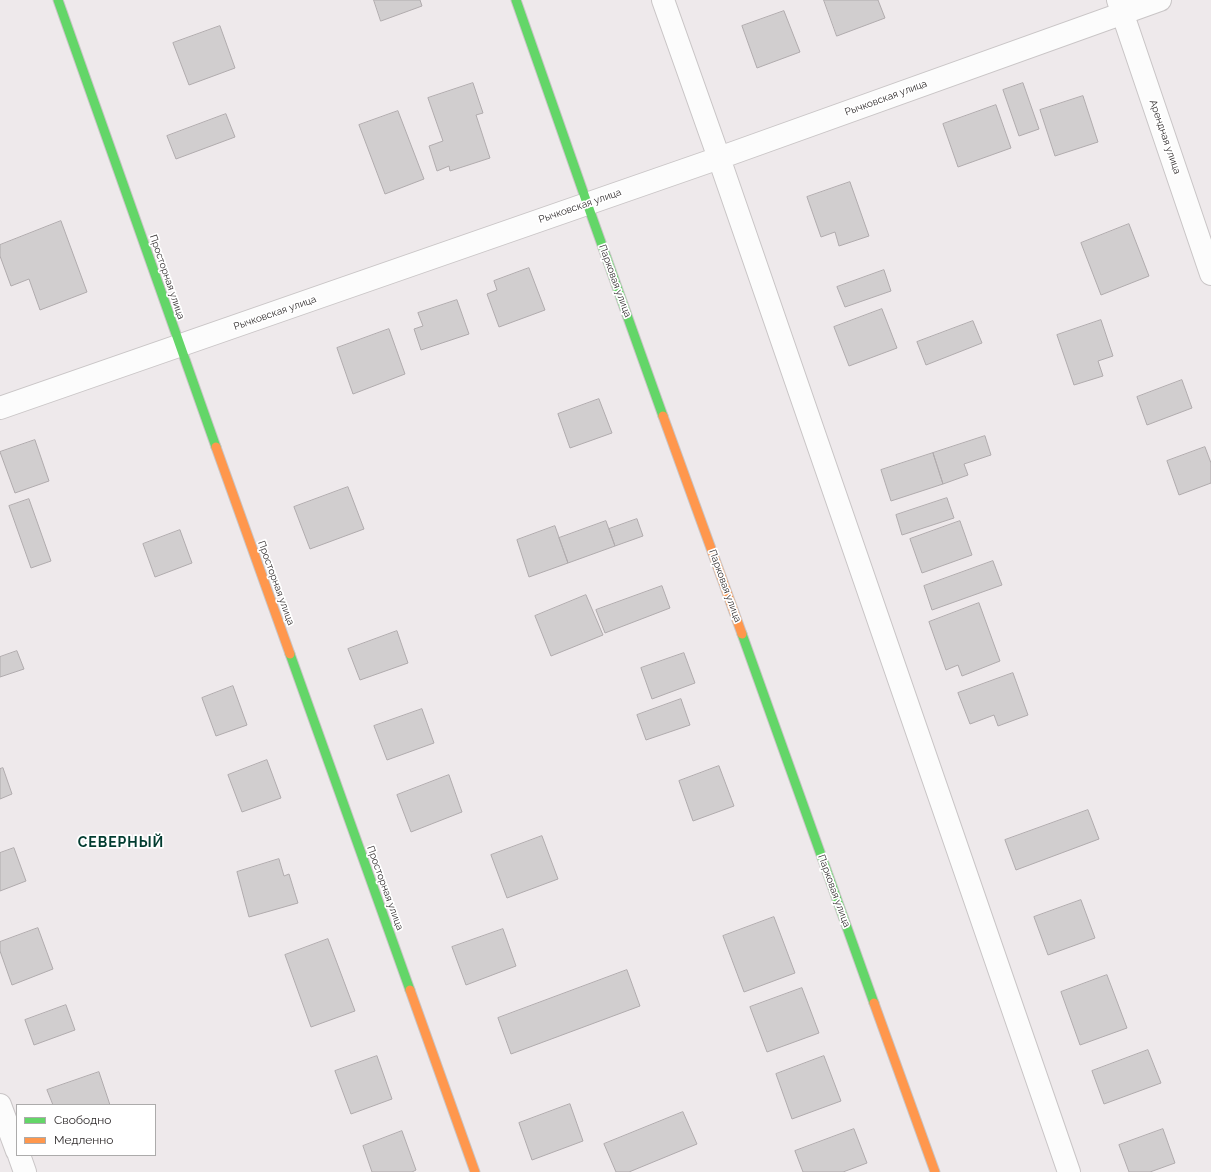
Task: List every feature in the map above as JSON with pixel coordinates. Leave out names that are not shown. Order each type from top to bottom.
[{"type":"street","name":"Просторная улица","points":[[58,0],[475,1172]]},
{"type":"street","name":"Парковая улица","points":[[516,0],[587,203],[935,1172]]},
{"type":"street","points":[[663,0],[1069,1172]]},
{"type":"street","name":"Рычковская улица","points":[[0,408],[719,158],[1120,6],[1160,0]]},
{"type":"street","name":"Арендная улица","points":[[1120,6],[1211,274]]},
{"type":"street","points":[[0,1105],[16,1148]]},
{"type":"street","points":[[19,1156],[25,1172]]},
{"type":"building","points":[[374,0],[420,0],[422,6],[381,21]]},
{"type":"building","points":[[824,0],[878,0],[885,18],[837,36]]},
{"type":"building","points":[[784,11],[800,52],[757,68],[742,26]]},
{"type":"building","points":[[220,26],[235,68],[189,85],[173,43]]},
{"type":"building","points":[[473,83],[483,113],[476,115],[490,158],[450,171],[449,166],[437,171],[429,146],[443,141],[428,98]]},
{"type":"building","points":[[1023,83],[1039,129],[1019,136],[1003,90]]},
{"type":"building","points":[[1083,96],[1098,142],[1055,156],[1040,110]]},
{"type":"building","points":[[996,105],[1011,148],[958,167],[943,124]]},
{"type":"building","points":[[398,111],[424,179],[385,194],[359,125]]},
{"type":"building","points":[[226,114],[235,137],[176,159],[167,136]]},
{"type":"building","points":[[850,182],[869,236],[839,246],[835,232],[821,237],[807,197]]},
{"type":"building","points":[[61,221],[87,292],[40,310],[29,279],[11,286],[0,256],[0,245]]},
{"type":"building","points":[[1129,224],[1149,276],[1101,295],[1081,243]]},
{"type":"building","points":[[529,268],[545,310],[499,327],[487,294],[497,290],[494,281]]},
{"type":"building","points":[[884,270],[891,291],[845,307],[837,287]]},
{"type":"building","points":[[457,300],[469,334],[421,350],[414,329],[423,326],[418,313]]},
{"type":"building","points":[[882,309],[897,348],[849,366],[834,327]]},
{"type":"building","points":[[1101,320],[1113,356],[1098,361],[1103,376],[1074,385],[1057,335]]},
{"type":"building","points":[[973,321],[982,343],[926,365],[917,342]]},
{"type":"building","points":[[389,329],[405,374],[353,394],[337,348]]},
{"type":"building","points":[[1182,380],[1192,408],[1147,425],[1137,397]]},
{"type":"building","points":[[599,399],[612,433],[570,448],[558,414]]},
{"type":"building","points":[[985,436],[991,455],[964,464],[968,475],[943,484],[933,453]]},
{"type":"building","points":[[35,440],[49,481],[15,493],[0,452]]},
{"type":"building","points":[[1205,447],[1211,463],[1211,483],[1179,495],[1167,461]]},
{"type":"building","points":[[933,453],[943,484],[891,501],[881,470]]},
{"type":"building","points":[[348,487],[364,529],[310,549],[294,507]]},
{"type":"building","points":[[947,498],[954,518],[902,535],[896,515]]},
{"type":"building","points":[[29,499],[51,561],[31,568],[9,506]]},
{"type":"building","points":[[637,519],[643,536],[615,546],[609,529]]},
{"type":"building","points":[[606,521],[615,546],[568,563],[559,538]]},
{"type":"building","points":[[960,521],[972,555],[922,573],[910,539]]},
{"type":"building","points":[[555,526],[568,563],[529,577],[517,540]]},
{"type":"building","points":[[180,530],[192,563],[155,577],[143,544]]},
{"type":"building","points":[[993,561],[1002,585],[932,610],[924,586]]},
{"type":"building","points":[[662,586],[670,608],[605,633],[596,610]]},
{"type":"building","points":[[586,595],[603,635],[551,656],[535,616]]},
{"type":"building","points":[[979,603],[1000,661],[962,676],[958,665],[946,670],[929,622]]},
{"type":"building","points":[[397,631],[408,663],[360,680],[348,649]]},
{"type":"building","points":[[17,651],[24,669],[0,677],[0,657]]},
{"type":"building","points":[[684,653],[695,683],[652,699],[641,668]]},
{"type":"building","points":[[1013,673],[1028,715],[998,726],[994,715],[970,724],[958,693]]},
{"type":"building","points":[[233,686],[247,725],[216,736],[202,698]]},
{"type":"building","points":[[681,699],[690,725],[646,740],[637,715]]},
{"type":"building","points":[[422,709],[434,743],[387,760],[374,726]]},
{"type":"building","points":[[267,760],[281,798],[242,812],[228,775]]},
{"type":"building","points":[[719,766],[734,806],[693,821],[679,781]]},
{"type":"building","points":[[3,768],[12,794],[0,799],[0,769]]},
{"type":"building","points":[[449,775],[462,812],[411,832],[397,795]]},
{"type":"building","points":[[1088,810],[1099,839],[1016,870],[1005,840]]},
{"type":"building","points":[[542,836],[558,879],[507,898],[491,855]]},
{"type":"building","points":[[14,848],[26,881],[0,891],[0,853]]},
{"type":"building","points":[[279,859],[284,876],[289,874],[298,903],[249,917],[237,872]]},
{"type":"building","points":[[1081,900],[1095,938],[1048,955],[1034,917]]},
{"type":"building","points":[[774,917],[795,973],[744,992],[723,936]]},
{"type":"building","points":[[38,928],[53,969],[12,985],[0,951],[0,942]]},
{"type":"building","points":[[503,929],[516,966],[466,985],[452,947]]},
{"type":"building","points":[[328,939],[355,1011],[311,1027],[285,955]]},
{"type":"building","points":[[627,970],[640,1006],[511,1054],[498,1018]]},
{"type":"building","points":[[1107,975],[1127,1028],[1080,1045],[1061,992]]},
{"type":"building","points":[[802,988],[819,1033],[767,1052],[750,1007]]},
{"type":"building","points":[[66,1005],[75,1030],[34,1045],[25,1020]]},
{"type":"building","points":[[1148,1050],[1161,1083],[1104,1104],[1092,1071]]},
{"type":"building","points":[[377,1056],[392,1099],[351,1114],[335,1071]]},
{"type":"building","points":[[824,1056],[841,1101],[792,1119],[776,1074]]},
{"type":"building","points":[[99,1072],[110,1104],[53,1104],[47,1090]]},
{"type":"building","points":[[570,1104],[583,1141],[532,1160],[519,1123]]},
{"type":"building","points":[[683,1112],[697,1144],[629,1172],[616,1172],[604,1144]]},
{"type":"building","points":[[854,1129],[867,1163],[843,1172],[803,1172],[795,1151]]},
{"type":"building","points":[[1163,1129],[1175,1163],[1150,1172],[1129,1172],[1119,1145]]},
{"type":"building","points":[[402,1131],[416,1170],[412,1172],[372,1172],[363,1146]]},
{"type":"traffic: fast","points":[[58,0],[216,447]]},
{"type":"traffic: fast","points":[[516,0],[663,416]]},
{"type":"traffic: fast","points":[[742,634],[874,1003]]},
{"type":"traffic: fast","points":[[290,654],[410,990]]},
{"type":"traffic: slow","points":[[663,416],[742,634]]},
{"type":"traffic: slow","points":[[216,447],[290,654]]},
{"type":"traffic: slow","points":[[410,990],[475,1172]]},
{"type":"traffic: slow","points":[[874,1003],[935,1172]]},
{"type":"district","name":"СЕВЕРНЫЙ","points":[[121,843]]}]
